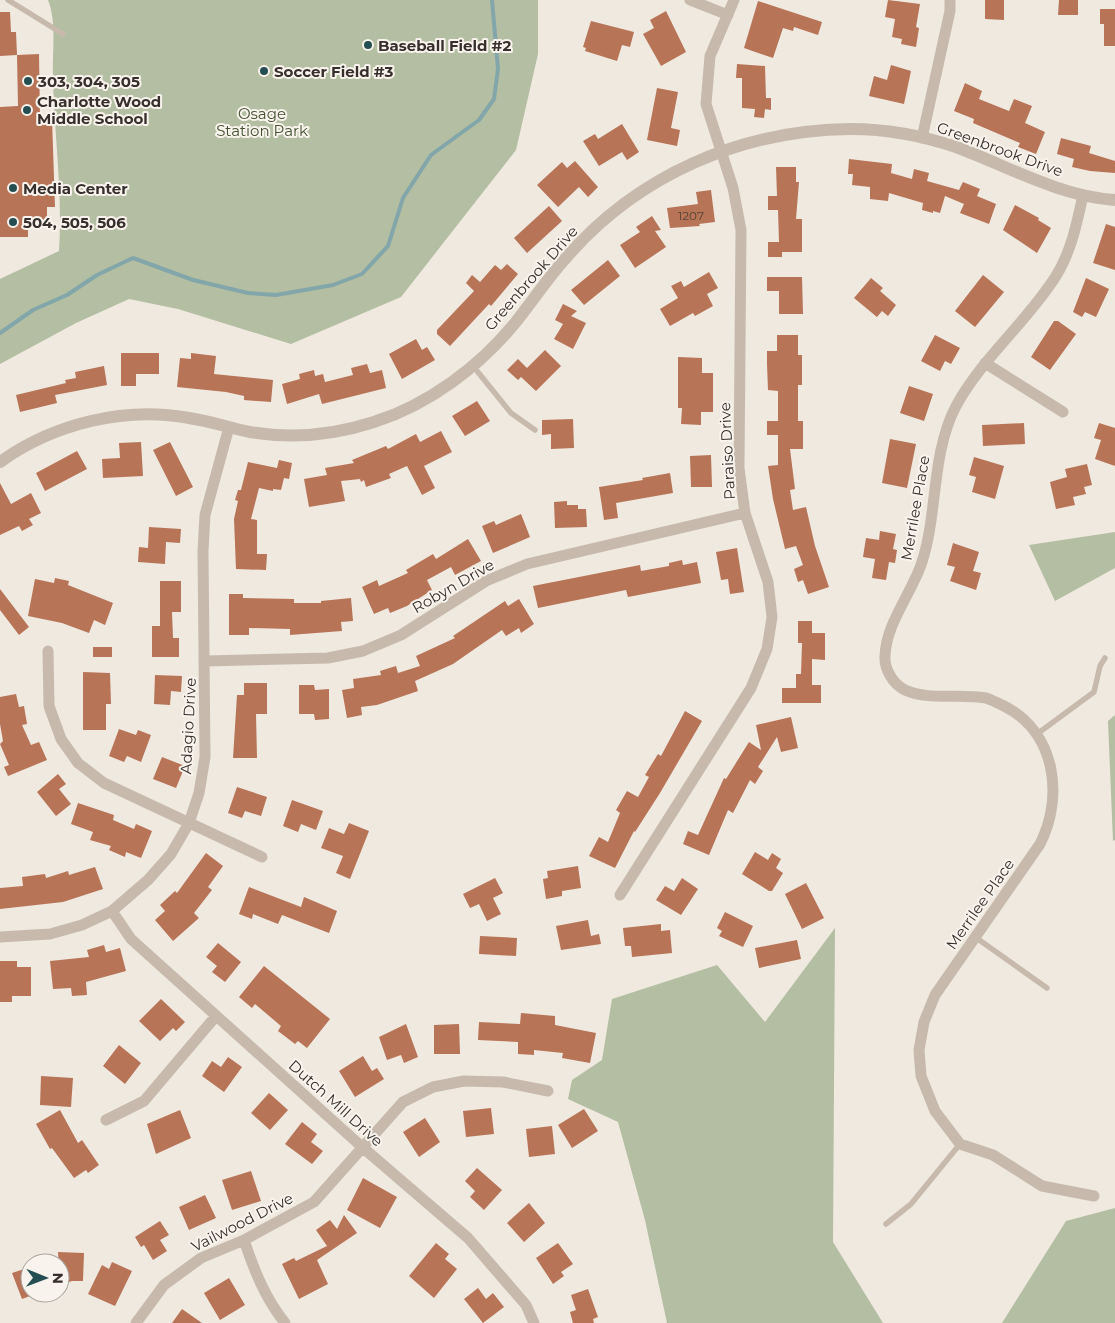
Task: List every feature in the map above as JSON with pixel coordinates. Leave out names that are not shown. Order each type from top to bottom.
[{"type":"street","points":[[690,0],[728,15]]},
{"type":"street","name":"Paraiso Drive","points":[[620,895],[751,688],[767,649],[772,617],[768,582],[745,513],[739,459],[741,230],[738,209],[706,104],[710,56],[734,0]]},
{"type":"street","points":[[922,138],[950,11],[950,0]]},
{"type":"street","name":"Greenbrook Drive","points":[[0,462],[34,440],[52,432],[87,422],[125,415],[188,417],[253,432],[314,435],[343,431],[376,422],[404,410],[437,392],[473,366],[514,324],[566,258],[612,214],[639,192],[661,179],[720,151],[779,135],[818,130],[856,129],[922,138],[954,147],[1036,181],[1083,195],[1115,200]]},
{"type":"street","name":"Merrilee Place","points":[[960,1144],[935,1112],[921,1076],[919,1050],[924,1022],[935,995],[1040,844],[1050,825],[1054,797],[1050,761],[1037,734],[1016,712],[988,699],[961,695],[924,695],[903,689],[889,675],[884,659],[886,640],[922,561],[940,452],[956,407],[985,363],[1056,275],[1072,241],[1083,195]]},
{"type":"street","points":[[985,363],[1063,412]]},
{"type":"street","name":"Adagio Drive","points":[[0,938],[50,934],[82,925],[112,911],[148,880],[171,854],[189,823],[199,794],[205,758],[206,661],[203,551],[205,515],[229,427]]},
{"type":"street","name":"Robyn Drive","points":[[206,661],[328,658],[363,651],[401,635],[486,582],[528,564],[745,513]]},
{"type":"street","points":[[48,651],[49,706],[61,739],[78,763],[104,783],[262,857]]},
{"type":"street","name":"Dutch Mill Drive","points":[[112,911],[130,939],[361,1146],[468,1238],[526,1305],[534,1323]]},
{"type":"street","points":[[106,1120],[144,1101],[216,1016]]},
{"type":"street","name":"Vailwood Drive","points":[[136,1323],[164,1285],[201,1258],[244,1240],[314,1202],[361,1146],[403,1102],[433,1087],[464,1081],[503,1082],[548,1091]]},
{"type":"street","points":[[960,1144],[993,1156],[1042,1186],[1094,1196]]},
{"type":"street","points":[[244,1240],[257,1277],[275,1311],[285,1323]]},
{"type":"lane","points":[[8,0],[63,34]]},
{"type":"lane","points":[[473,366],[511,413],[535,430]]},
{"type":"lane","points":[[1037,734],[1094,692],[1101,662],[1105,658]]},
{"type":"lane","points":[[975,937],[1047,988]]},
{"type":"lane","points":[[886,1224],[911,1204],[960,1144]]},
{"type":"green space","name":"Osage Station Park","points":[[48,0],[538,0],[538,54],[516,150],[401,297],[291,344],[178,309],[129,299],[76,323],[0,364],[0,279],[59,251],[60,207],[54,98],[53,28]]},
{"type":"green space","points":[[1115,532],[1115,568],[1055,601],[1029,545]]},
{"type":"green space","points":[[1115,715],[1115,840],[1113,841],[1108,721]]},
{"type":"green space","points":[[835,928],[833,1242],[883,1323],[667,1323],[645,1220],[618,1122],[568,1099],[572,1080],[602,1060],[612,999],[717,965],[765,1022]]},
{"type":"green space","points":[[1115,1208],[1115,1323],[1002,1323],[1066,1221]]},
{"type":"building","points":[[888,0],[920,4],[916,27],[919,28],[916,47],[901,44],[902,39],[892,37],[895,19],[885,17]]},
{"type":"building","points":[[985,0],[1004,0],[1004,20],[985,19]]},
{"type":"building","points":[[1059,0],[1078,0],[1078,15],[1058,15]]},
{"type":"building","points":[[758,1],[822,22],[818,35],[794,27],[793,31],[783,28],[773,58],[744,48]]},
{"type":"building","points":[[1100,9],[1115,9],[1115,46],[1104,46],[1104,24],[1100,24]]},
{"type":"building","points":[[666,11],[686,52],[661,66],[643,34],[654,28],[650,20]]},
{"type":"building","points":[[0,12],[10,12],[11,32],[16,32],[17,55],[0,56]]},
{"type":"building","points":[[591,21],[634,32],[630,47],[622,45],[617,61],[585,51],[586,48],[583,47]]},
{"type":"building","points":[[39,54],[40,119],[52,119],[55,207],[47,207],[47,216],[37,228],[28,228],[28,237],[0,237],[0,107],[18,106],[17,55]]},
{"type":"building","points":[[737,64],[765,66],[766,98],[771,98],[771,110],[765,109],[764,118],[754,117],[755,109],[742,108],[742,78],[736,78]]},
{"type":"building","points":[[891,65],[911,71],[904,104],[869,96],[874,76],[887,80]]},
{"type":"building","points":[[965,83],[982,91],[979,99],[1009,111],[1014,99],[1032,106],[1025,123],[1045,132],[1036,154],[1018,147],[1020,143],[973,123],[974,119],[954,111]]},
{"type":"building","points":[[657,88],[678,92],[671,128],[680,130],[677,146],[647,140]]},
{"type":"building","points":[[622,124],[639,152],[627,160],[622,152],[599,166],[583,141],[595,134],[598,139]]},
{"type":"building","points":[[1061,138],[1091,146],[1089,153],[1115,161],[1115,173],[1072,167],[1074,159],[1057,154]]},
{"type":"building","points":[[849,159],[892,164],[891,173],[912,179],[914,169],[929,173],[927,181],[959,190],[963,182],[980,189],[977,196],[996,204],[989,224],[960,213],[964,204],[945,196],[940,213],[922,210],[923,203],[889,193],[888,201],[870,199],[870,187],[852,185],[853,174],[848,174]]},
{"type":"building","points":[[575,161],[598,187],[588,197],[579,187],[558,207],[537,185],[562,162],[567,168]]},
{"type":"building","points":[[776,167],[796,167],[796,182],[799,182],[796,219],[802,219],[802,252],[782,252],[782,257],[768,257],[768,242],[779,242],[778,210],[768,210],[768,196],[777,196]]},
{"type":"building","points":[[711,190],[715,222],[699,224],[700,226],[670,228],[667,208],[698,204],[696,192]]},
{"type":"building","points":[[1015,205],[1039,218],[1038,220],[1051,228],[1037,253],[1003,230]]},
{"type":"building","points":[[549,206],[562,221],[527,253],[514,238]]},
{"type":"building","points":[[652,216],[661,230],[655,231],[666,247],[635,268],[620,245],[640,232],[636,227]]},
{"type":"building","points":[[1106,224],[1115,227],[1115,270],[1093,263]]},
{"type":"building","points":[[608,260],[620,276],[584,305],[571,290]]},
{"type":"building","points":[[507,264],[518,274],[491,306],[489,304],[450,346],[437,334],[437,330],[474,291],[466,283],[472,275],[480,282],[495,265],[501,270]]},
{"type":"building","points":[[709,272],[718,288],[707,294],[713,306],[695,316],[693,313],[670,326],[660,309],[678,298],[671,286],[681,281],[684,287]]},
{"type":"building","points":[[983,275],[1004,292],[975,327],[955,311]]},
{"type":"building","points":[[767,277],[802,277],[803,314],[779,314],[779,291],[767,291]]},
{"type":"building","points":[[871,278],[883,288],[880,291],[896,305],[888,316],[882,311],[877,317],[854,298]]},
{"type":"building","points":[[1086,278],[1109,289],[1096,317],[1085,312],[1082,317],[1073,312]]},
{"type":"building","points":[[563,304],[577,311],[571,316],[586,323],[573,349],[554,339],[563,324],[555,320]]},
{"type":"building","points":[[1054,321],[1058,321],[1076,334],[1050,370],[1031,357]]},
{"type":"building","points":[[777,335],[798,335],[798,355],[802,355],[802,385],[798,385],[798,421],[803,421],[803,449],[790,449],[795,489],[790,490],[793,510],[806,507],[815,546],[829,587],[808,594],[803,580],[798,582],[794,569],[803,565],[796,546],[785,549],[773,499],[768,466],[778,465],[778,435],[767,435],[767,421],[778,421],[778,391],[768,390],[767,364],[767,351],[777,351]]},
{"type":"building","points":[[935,335],[960,348],[951,364],[945,361],[940,371],[921,361]]},
{"type":"building","points":[[416,339],[422,350],[427,347],[435,360],[402,379],[389,354]]},
{"type":"building","points":[[545,350],[561,366],[536,391],[521,377],[518,380],[507,370],[518,359],[527,368]]},
{"type":"building","points":[[121,353],[159,353],[159,374],[136,374],[136,386],[121,386]]},
{"type":"building","points":[[191,353],[216,356],[214,374],[273,380],[271,402],[244,400],[244,396],[226,392],[177,387],[180,358],[191,359]]},
{"type":"building","points":[[678,357],[702,358],[702,373],[713,373],[713,412],[701,412],[701,425],[681,424],[682,408],[678,408]]},
{"type":"building","points":[[367,364],[370,373],[382,370],[386,388],[322,404],[319,394],[287,404],[282,384],[300,379],[299,374],[314,370],[315,376],[323,374],[325,382],[353,375],[351,368]]},
{"type":"building","points":[[104,366],[107,385],[55,395],[57,403],[20,412],[16,395],[66,383],[65,380],[76,378],[75,372]]},
{"type":"building","points":[[909,386],[933,394],[924,421],[900,413]]},
{"type":"building","points":[[477,401],[490,421],[465,436],[452,416]]},
{"type":"building","points":[[573,419],[574,448],[551,449],[551,434],[542,435],[542,420]]},
{"type":"building","points":[[1024,423],[1025,444],[983,446],[982,425]]},
{"type":"building","points":[[1099,423],[1115,428],[1115,466],[1095,459],[1101,440],[1094,438]]},
{"type":"building","points":[[441,431],[452,452],[424,466],[435,488],[422,495],[407,466],[389,474],[391,478],[366,487],[364,480],[361,482],[360,479],[341,481],[345,501],[309,507],[304,479],[327,475],[325,468],[354,463],[352,460],[386,446],[388,449],[416,434],[420,442]]},
{"type":"building","points":[[890,439],[916,444],[907,488],[882,483]]},
{"type":"building","points":[[141,442],[143,476],[103,478],[102,459],[120,458],[119,443]]},
{"type":"building","points":[[170,442],[193,487],[176,496],[153,450]]},
{"type":"building","points":[[77,451],[87,469],[45,491],[36,473]]},
{"type":"building","points":[[711,455],[712,487],[691,487],[690,456]]},
{"type":"building","points":[[974,457],[1004,466],[995,499],[972,492],[976,477],[969,475]]},
{"type":"building","points":[[279,460],[292,463],[289,479],[284,478],[281,490],[273,489],[273,491],[259,488],[251,519],[257,520],[257,554],[267,554],[266,570],[236,569],[234,519],[238,501],[235,500],[238,490],[241,490],[248,462],[277,468]]},
{"type":"building","points":[[1087,464],[1092,485],[1084,487],[1086,494],[1073,497],[1075,505],[1056,509],[1050,482],[1067,477],[1065,469]]},
{"type":"building","points":[[670,473],[673,493],[616,503],[618,518],[604,520],[599,487],[643,480],[642,478]]},
{"type":"building","points":[[0,483],[11,504],[31,493],[41,513],[29,519],[33,525],[22,531],[19,526],[0,535]]},
{"type":"building","points":[[567,501],[567,505],[578,505],[578,509],[586,509],[587,527],[555,528],[554,502]]},
{"type":"building","points":[[521,514],[530,537],[493,553],[482,526],[494,521],[496,525]]},
{"type":"building","points":[[149,527],[181,529],[180,543],[166,542],[165,564],[138,562],[139,547],[148,548]]},
{"type":"building","points":[[880,531],[896,534],[893,549],[897,550],[895,563],[889,562],[886,580],[872,578],[875,559],[863,557],[866,538],[879,540]]},
{"type":"building","points":[[468,539],[481,561],[455,575],[451,567],[427,580],[432,590],[407,606],[390,613],[388,608],[374,614],[362,587],[377,580],[379,586],[408,573],[406,570],[433,554],[436,559]]},
{"type":"building","points":[[953,543],[979,552],[973,571],[981,573],[976,590],[950,581],[955,567],[947,565]]},
{"type":"building","points":[[737,548],[744,592],[730,594],[728,579],[721,580],[716,552]]},
{"type":"building","points":[[682,560],[683,565],[697,562],[701,583],[628,597],[626,590],[538,608],[533,586],[640,565],[641,571],[669,566],[669,563]]},
{"type":"building","points":[[55,578],[69,581],[68,585],[113,603],[105,625],[94,620],[89,633],[62,623],[28,616],[35,579],[54,583]]},
{"type":"building","points":[[160,581],[181,581],[181,612],[172,612],[173,638],[179,638],[179,657],[152,657],[152,626],[160,626]]},
{"type":"building","points":[[0,589],[29,627],[19,635],[0,610]]},
{"type":"building","points":[[229,594],[243,594],[243,598],[294,599],[294,603],[321,603],[321,601],[351,598],[353,621],[341,622],[342,631],[290,635],[290,629],[249,628],[249,635],[229,635]]},
{"type":"building","points":[[519,599],[534,624],[521,633],[519,628],[506,636],[502,630],[453,664],[415,681],[418,691],[377,705],[361,707],[362,715],[347,718],[342,690],[354,688],[353,679],[381,675],[380,671],[396,666],[398,673],[420,666],[416,656],[455,638],[453,636],[505,601],[508,606]]},
{"type":"building","points":[[798,621],[812,621],[812,633],[825,633],[825,660],[812,659],[812,685],[821,685],[821,703],[782,703],[782,688],[796,688],[796,674],[801,674],[802,643],[798,643]]},
{"type":"building","points":[[93,647],[112,647],[112,657],[93,657]]},
{"type":"building","points":[[83,672],[110,673],[111,704],[106,704],[106,730],[83,730]]},
{"type":"building","points":[[155,675],[182,676],[181,692],[171,691],[170,705],[154,704]]},
{"type":"building","points":[[244,683],[267,683],[267,714],[256,714],[257,758],[233,758],[237,695],[244,695]]},
{"type":"building","points":[[299,685],[314,685],[315,690],[329,689],[329,719],[315,720],[314,714],[299,714]]},
{"type":"building","points":[[16,694],[19,707],[24,706],[27,724],[22,725],[31,745],[39,742],[47,760],[8,776],[4,767],[9,765],[0,744],[3,741],[0,724],[0,697]]},
{"type":"building","points":[[685,711],[702,721],[660,793],[634,831],[615,868],[589,856],[599,837],[608,842],[620,813],[616,810],[627,791],[638,797],[649,777],[645,775],[658,754],[661,756]]},
{"type":"building","points":[[791,717],[798,748],[781,752],[777,737],[758,767],[763,771],[755,784],[750,780],[733,813],[728,810],[709,855],[683,844],[688,831],[698,835],[724,778],[726,779],[749,742],[761,750],[756,725]]},
{"type":"building","points":[[119,729],[136,735],[138,730],[151,735],[141,762],[127,756],[124,762],[109,756]]},
{"type":"building","points":[[162,757],[185,766],[176,788],[153,779]]},
{"type":"building","points":[[58,774],[66,784],[59,789],[71,804],[56,816],[37,792]]},
{"type":"building","points":[[237,787],[267,797],[261,816],[245,811],[242,818],[228,813]]},
{"type":"building","points":[[292,800],[323,811],[316,830],[301,824],[298,832],[283,826]]},
{"type":"building","points":[[78,803],[114,815],[113,820],[134,829],[136,824],[152,831],[141,858],[126,852],[125,857],[109,850],[111,846],[90,840],[93,832],[71,824]]},
{"type":"building","points":[[349,823],[369,831],[350,879],[336,873],[343,856],[321,848],[329,828],[344,834]]},
{"type":"building","points":[[755,852],[768,860],[772,853],[781,859],[776,868],[783,873],[772,891],[742,874]]},
{"type":"building","points":[[206,853],[223,866],[208,887],[212,890],[194,913],[199,918],[173,941],[155,920],[165,911],[160,905],[175,891],[177,893]]},
{"type":"building","points":[[578,866],[581,888],[562,891],[562,896],[546,899],[543,879],[548,878],[547,871]]},
{"type":"building","points":[[95,867],[103,889],[63,902],[0,909],[0,888],[23,886],[22,877],[45,874],[46,878],[68,871],[69,875]]},
{"type":"building","points":[[495,878],[503,893],[493,898],[501,914],[487,921],[479,904],[470,908],[463,894]]},
{"type":"building","points":[[682,878],[698,889],[681,915],[656,900],[665,886],[674,891]]},
{"type":"building","points":[[806,883],[824,918],[802,929],[785,894]]},
{"type":"building","points":[[249,887],[301,907],[304,897],[337,911],[329,933],[282,915],[278,924],[253,914],[252,919],[239,914]]},
{"type":"building","points":[[725,912],[753,926],[743,947],[719,936],[722,931],[717,928]]},
{"type":"building","points":[[588,920],[591,936],[599,934],[601,944],[561,950],[556,926]]},
{"type":"building","points":[[661,924],[661,931],[670,930],[672,953],[632,957],[631,946],[625,946],[623,928]]},
{"type":"building","points":[[480,936],[517,938],[516,956],[479,954]]},
{"type":"building","points":[[797,940],[801,959],[759,968],[755,948]]},
{"type":"building","points":[[218,943],[241,962],[225,982],[212,972],[217,966],[206,957]]},
{"type":"building","points":[[104,945],[106,952],[120,948],[126,971],[86,982],[87,995],[72,996],[71,988],[53,989],[50,961],[89,957],[87,950]]},
{"type":"building","points":[[0,961],[17,961],[17,967],[31,967],[31,996],[12,996],[12,1002],[0,1002]]},
{"type":"building","points":[[264,966],[330,1019],[307,1048],[298,1041],[295,1044],[278,1031],[281,1026],[255,1004],[252,1008],[239,997]]},
{"type":"building","points":[[161,999],[185,1022],[176,1031],[173,1028],[160,1041],[139,1021]]},
{"type":"building","points":[[521,1013],[555,1016],[555,1025],[596,1033],[590,1063],[562,1058],[563,1053],[534,1050],[534,1055],[518,1054],[518,1042],[478,1040],[479,1022],[520,1024]]},
{"type":"building","points":[[406,1024],[418,1057],[404,1063],[401,1055],[387,1060],[379,1037]]},
{"type":"building","points":[[459,1024],[460,1054],[434,1054],[434,1025]]},
{"type":"building","points":[[119,1045],[141,1063],[125,1084],[103,1066]]},
{"type":"building","points":[[363,1056],[372,1071],[377,1068],[384,1079],[355,1097],[339,1071]]},
{"type":"building","points":[[228,1057],[242,1067],[224,1092],[202,1076],[212,1061],[221,1067]]},
{"type":"building","points":[[41,1076],[73,1078],[71,1107],[40,1105]]},
{"type":"building","points":[[269,1093],[288,1110],[270,1130],[251,1113]]},
{"type":"building","points":[[491,1108],[494,1134],[466,1137],[463,1111]]},
{"type":"building","points":[[584,1109],[598,1131],[572,1148],[558,1125]]},
{"type":"building","points":[[60,1110],[78,1143],[82,1140],[99,1165],[88,1173],[86,1170],[74,1178],[52,1148],[50,1149],[36,1124]]},
{"type":"building","points":[[180,1110],[191,1138],[156,1154],[147,1124]]},
{"type":"building","points":[[425,1118],[440,1142],[419,1157],[403,1132]]},
{"type":"building","points":[[302,1122],[317,1134],[311,1142],[323,1151],[312,1164],[285,1144]]},
{"type":"building","points":[[552,1126],[555,1154],[529,1157],[526,1129]]},
{"type":"building","points":[[477,1168],[502,1190],[484,1210],[470,1197],[475,1191],[465,1181]]},
{"type":"building","points":[[251,1171],[261,1201],[232,1210],[222,1180]]},
{"type":"building","points":[[363,1178],[397,1197],[380,1228],[347,1210]]},
{"type":"building","points":[[205,1195],[216,1218],[189,1230],[179,1207]]},
{"type":"building","points":[[529,1203],[545,1223],[524,1242],[507,1223]]},
{"type":"building","points":[[344,1215],[357,1233],[317,1260],[328,1284],[299,1299],[282,1264],[294,1258],[296,1261],[327,1246],[316,1230],[330,1220],[337,1229]]},
{"type":"building","points":[[160,1221],[169,1235],[160,1240],[167,1251],[153,1260],[144,1245],[141,1247],[135,1237]]},
{"type":"building","points":[[436,1243],[449,1254],[445,1259],[457,1269],[434,1298],[409,1276]]},
{"type":"building","points":[[558,1243],[573,1264],[561,1272],[564,1276],[553,1284],[536,1258]]},
{"type":"building","points":[[58,1252],[84,1253],[83,1281],[70,1282],[70,1253]]},
{"type":"building","points":[[112,1262],[132,1271],[115,1306],[88,1294],[102,1265],[109,1269]]},
{"type":"building","points":[[20,1270],[20,1294],[12,1273]]},
{"type":"building","points":[[229,1278],[245,1305],[220,1320],[204,1293]]},
{"type":"building","points":[[478,1288],[486,1299],[493,1293],[504,1307],[483,1323],[464,1299]]},
{"type":"building","points":[[588,1289],[598,1317],[593,1319],[594,1323],[573,1323],[570,1312],[576,1310],[571,1295]]},
{"type":"building","points":[[182,1309],[202,1323],[172,1323]]},
{"type":"waterway","points":[[0,333],[33,310],[67,295],[97,275],[133,258],[193,280],[248,293],[276,295],[333,285],[362,274],[388,246],[403,198],[431,155],[479,120],[494,99],[498,69],[492,0]]},
{"type":"place","name":"Baseball Field #2","points":[[368,45]]},
{"type":"place","name":"Soccer Field #3","points":[[264,71]]},
{"type":"place","name":"303, 304, 305","points":[[28,81]]},
{"type":"place","name":"Charlotte Wood Middle School","points":[[27,110]]},
{"type":"place","name":"Media Center","points":[[13,188]]},
{"type":"place","name":"504, 505, 506","points":[[13,222]]}]
